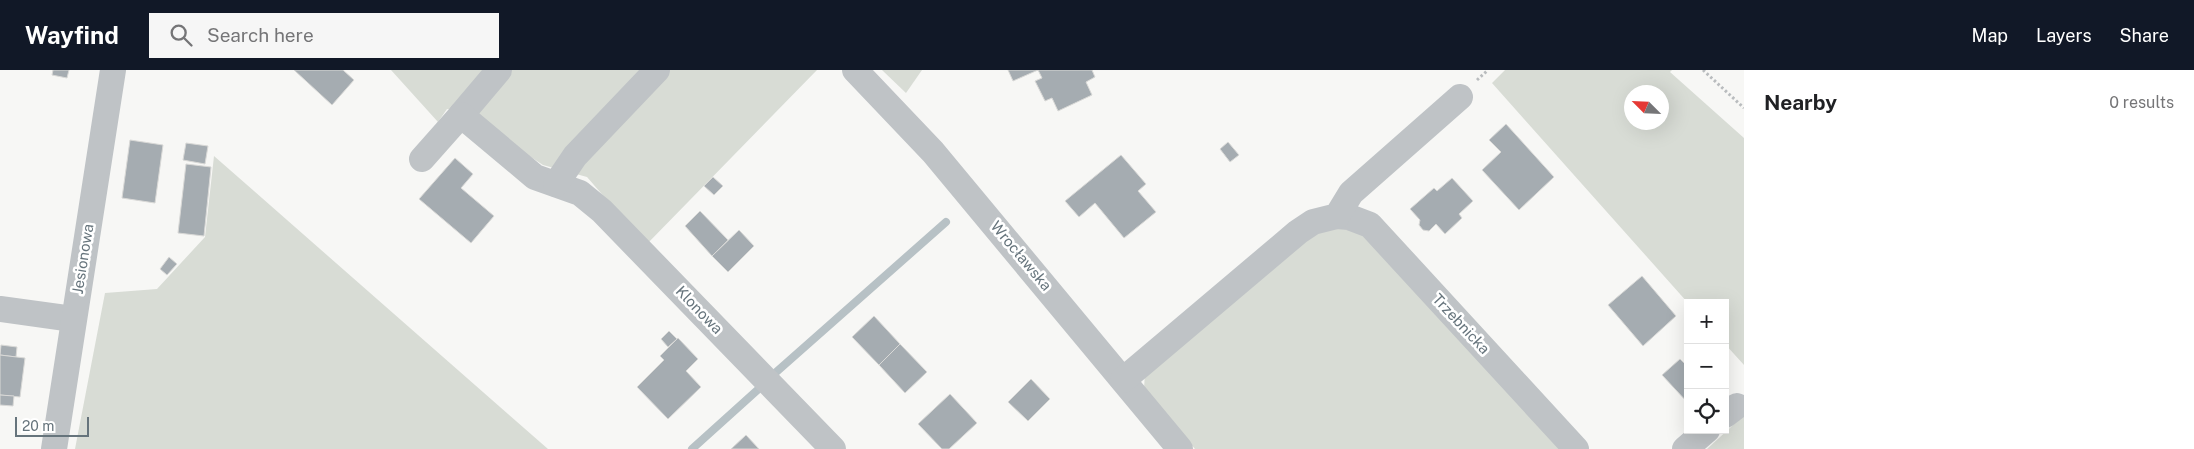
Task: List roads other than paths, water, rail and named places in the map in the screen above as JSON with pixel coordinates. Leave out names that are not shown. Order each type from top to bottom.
[{"type":"street","name":"Jesionowa","points":[[54,449],[113,70]]},
{"type":"street","points":[[422,160],[499,70]]},
{"type":"street","points":[[556,184],[575,156],[658,70]]},
{"type":"street","name":"Wrocławska","points":[[855,70],[944,165],[1180,449]]},
{"type":"street","points":[[1337,216],[1351,193],[1460,97]]},
{"type":"street","name":"Klonowa","points":[[460,115],[535,177],[580,193],[602,211],[833,449]]},
{"type":"street","name":"Trzebnicka","points":[[1123,380],[1298,232],[1313,222],[1337,216],[1348,217],[1370,225],[1576,449]]},
{"type":"street","points":[[0,309],[73,319]]},
{"type":"street","points":[[1685,449],[1702,434]]},
{"type":"waterway","points":[[774,374],[946,222]]},
{"type":"waterway","points":[[692,449],[763,385]]}]
